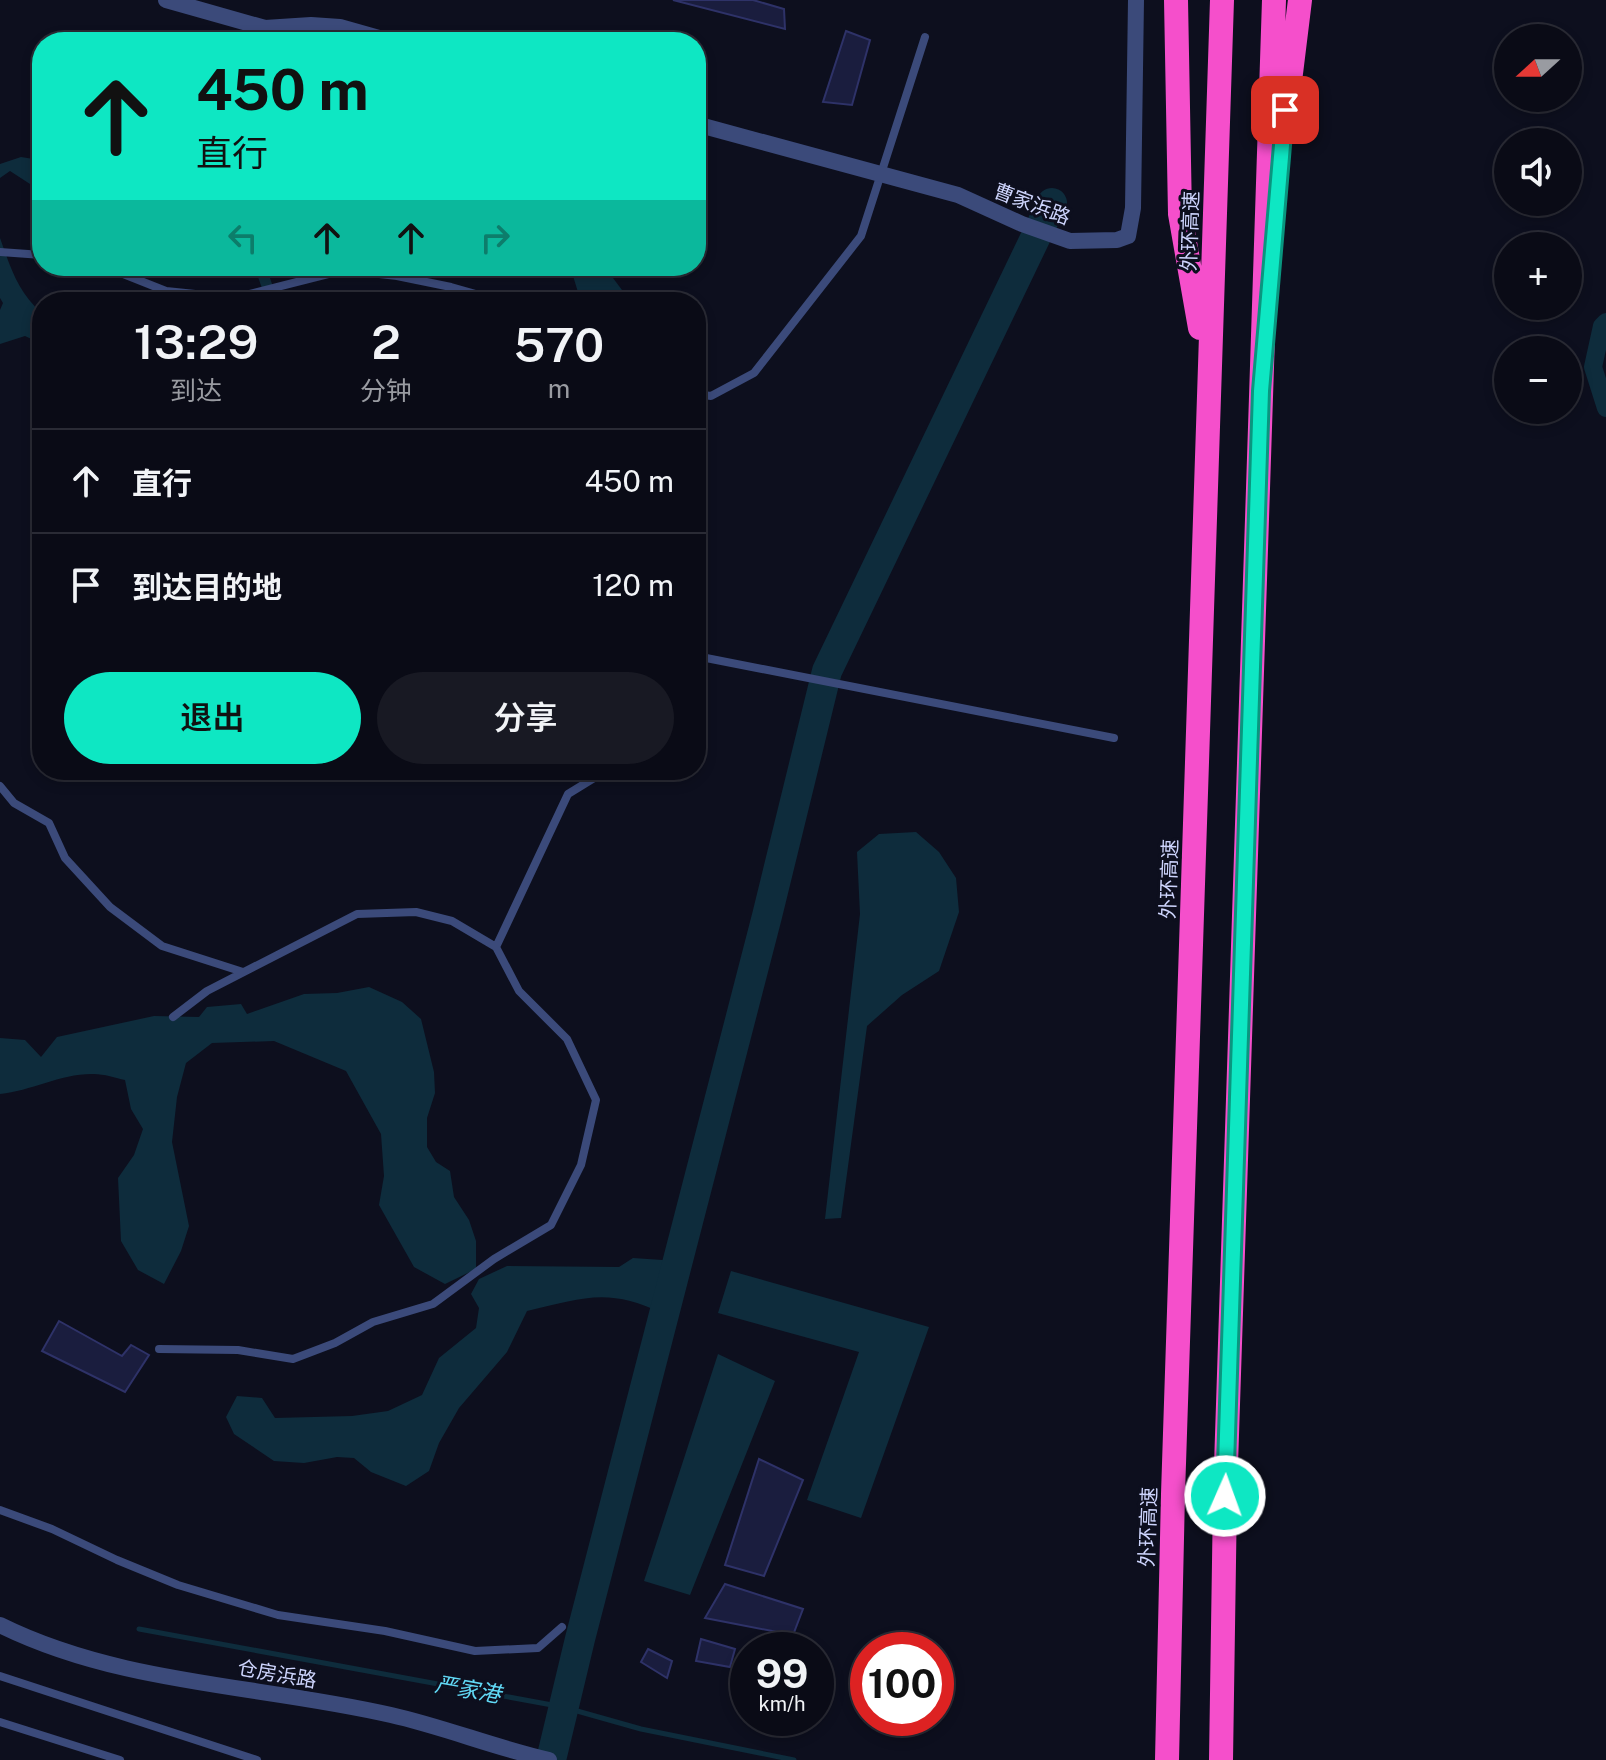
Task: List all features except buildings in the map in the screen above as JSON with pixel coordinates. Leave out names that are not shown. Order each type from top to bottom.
[{"type":"highway","points":[[1176,0],[1180,214],[1209,375]]},
{"type":"highway","name":"外环高速","points":[[1167,1760],[1222,0]]},
{"type":"highway","points":[[1221,1760],[1225,1480],[1274,0]]},
{"type":"highway","points":[[1261,391],[1285,110],[1300,0]]},
{"type":"street","points":[[166,0],[265,28],[311,25],[358,32]]},
{"type":"street","name":"曹家浜路","points":[[706,127],[958,195],[1022,224],[1070,241],[1117,240],[1128,236],[1133,208],[1136,0]]},
{"type":"street","name":"仓房浜路","points":[[0,1625],[74,1655],[136,1670],[391,1715],[545,1759]]},
{"type":"lane","points":[[706,395],[711,396],[754,373],[792,320],[861,236],[925,37]]},
{"type":"lane","points":[[0,252],[32,254]]},
{"type":"lane","points":[[128,276],[176,292]]},
{"type":"lane","points":[[258,292],[320,276]]},
{"type":"lane","points":[[397,276],[469,292]]},
{"type":"lane","points":[[706,658],[1114,738]]},
{"type":"lane","points":[[496,947],[568,794],[591,780]]},
{"type":"lane","points":[[0,786],[14,803],[49,823],[65,858],[110,907],[162,946],[243,972]]},
{"type":"lane","points":[[159,1349],[238,1350],[293,1359],[335,1343],[373,1322],[433,1304],[494,1259],[551,1225],[581,1165],[596,1100],[567,1039],[519,991],[496,947],[452,921],[416,912],[357,914],[207,991],[173,1017]]},
{"type":"lane","points":[[0,1510],[52,1529],[178,1585],[278,1615],[385,1631],[475,1651],[538,1648],[562,1627]]},
{"type":"lane","points":[[0,1676],[257,1760]]},
{"type":"lane","points":[[0,1722],[120,1760]]},
{"type":"water","points":[[21,157],[32,159],[32,189],[10,171],[0,178],[0,164]]},
{"type":"water","points":[[0,238],[11,269],[32,302],[32,339],[25,336],[0,344],[0,310],[3,303],[0,298]]},
{"type":"water","points":[[258,276],[269,276],[275,292],[263,292]]},
{"type":"water","points":[[573,276],[612,276],[624,292],[578,292]]},
{"type":"water","points":[[916,832],[939,852],[956,878],[959,912],[939,971],[902,995],[867,1026],[841,1218],[825,1219],[860,914],[857,852],[879,834]]},
{"type":"water","points":[[369,987],[402,1002],[421,1019],[434,1072],[435,1093],[427,1118],[427,1147],[436,1162],[450,1171],[454,1197],[469,1220],[476,1241],[476,1269],[445,1284],[414,1267],[379,1205],[384,1176],[381,1134],[346,1071],[274,1041],[212,1043],[186,1063],[177,1097],[172,1142],[189,1226],[181,1251],[164,1284],[138,1270],[121,1241],[118,1178],[134,1155],[143,1129],[131,1109],[125,1080],[82,1074],[0,1094],[0,1038],[25,1040],[41,1057],[57,1037],[154,1016],[199,1017],[207,1007],[241,1004],[247,1014],[304,994],[337,993]]},
{"type":"water","points":[[633,1258],[677,1261],[664,1314],[627,1300],[611,1298],[581,1299],[527,1311],[507,1352],[459,1408],[439,1443],[429,1471],[406,1486],[371,1472],[354,1458],[337,1457],[304,1463],[274,1461],[234,1434],[226,1417],[237,1396],[262,1398],[275,1418],[352,1416],[388,1411],[422,1395],[439,1358],[476,1328],[479,1308],[471,1294],[479,1279],[507,1266],[619,1267]]},
{"type":"water","points":[[731,1271],[929,1327],[861,1518],[807,1500],[859,1352],[718,1313]]},
{"type":"water","points":[[718,1354],[775,1381],[690,1595],[644,1581]]},
{"type":"waterway","points":[[551,1760],[827,671],[1052,203]]},
{"type":"waterway","points":[[1606,322],[1602,326],[1593,367],[1606,408]]},
{"type":"waterway","name":"严家港","points":[[139,1629],[563,1707],[641,1729],[794,1760]]},
{"type":"route","points":[[1225,1496],[1261,391],[1285,110]]}]
